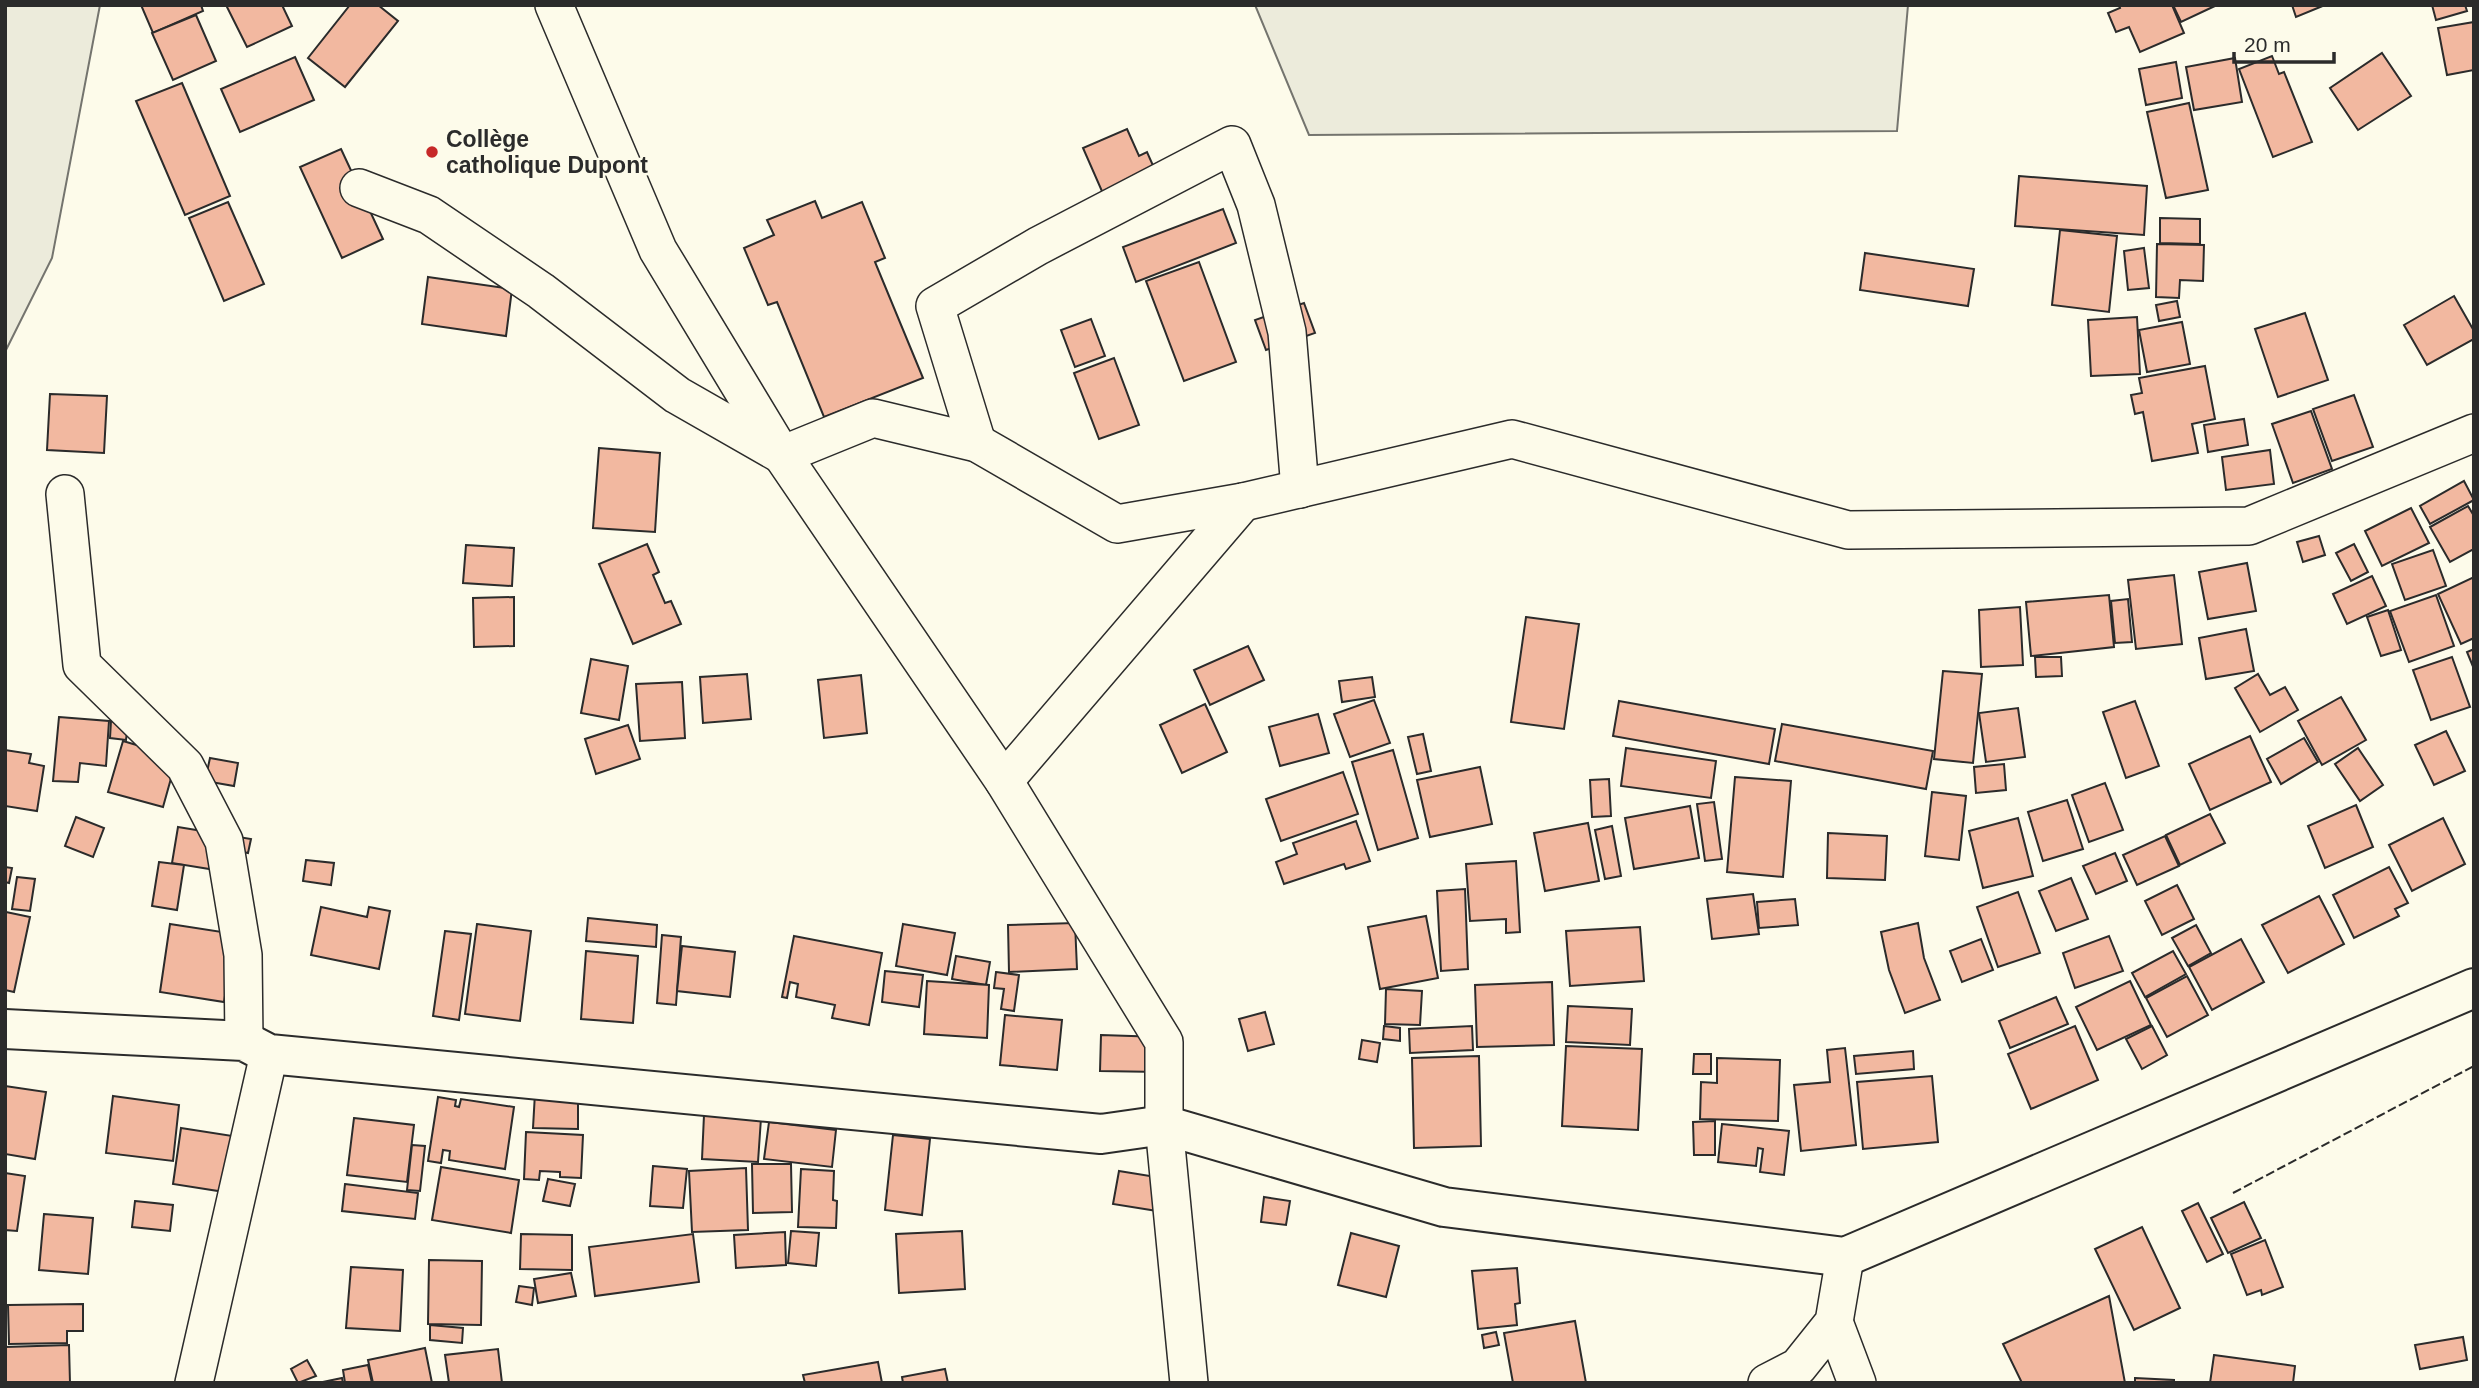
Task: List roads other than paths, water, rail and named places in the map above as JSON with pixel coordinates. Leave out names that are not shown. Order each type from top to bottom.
[{"type":"main road","points":[[5,1029],[256,1047],[1101,1133],[1164,1125],[1444,1207],[1845,1258],[2472,995]]},
{"type":"street","points":[[554,5],[657,250],[782,455],[1004,781],[1164,1042],[1164,1125],[1189,1383]]},
{"type":"street","points":[[977,443],[935,306],[1038,246],[1232,145],[1256,205],[1287,331],[1300,489]]},
{"type":"street","points":[[359,188],[429,215],[541,291],[677,395],[782,455]]},
{"type":"street","points":[[782,455],[873,418],[977,443],[1117,524],[1243,502],[1512,439],[1848,530],[2249,526],[2474,433]]},
{"type":"street","points":[[65,494],[82,665],[185,766],[223,841],[243,955],[256,1047],[194,1383]]},
{"type":"street","points":[[1004,781],[1243,502]]},
{"type":"street","points":[[1845,1258],[1835,1322],[1857,1383]]},
{"type":"street","points":[[1766,1383],[1798,1367],[1835,1322]]},
{"type":"place","name":"Collège catholique Dupont","points":[[432,152]]}]
